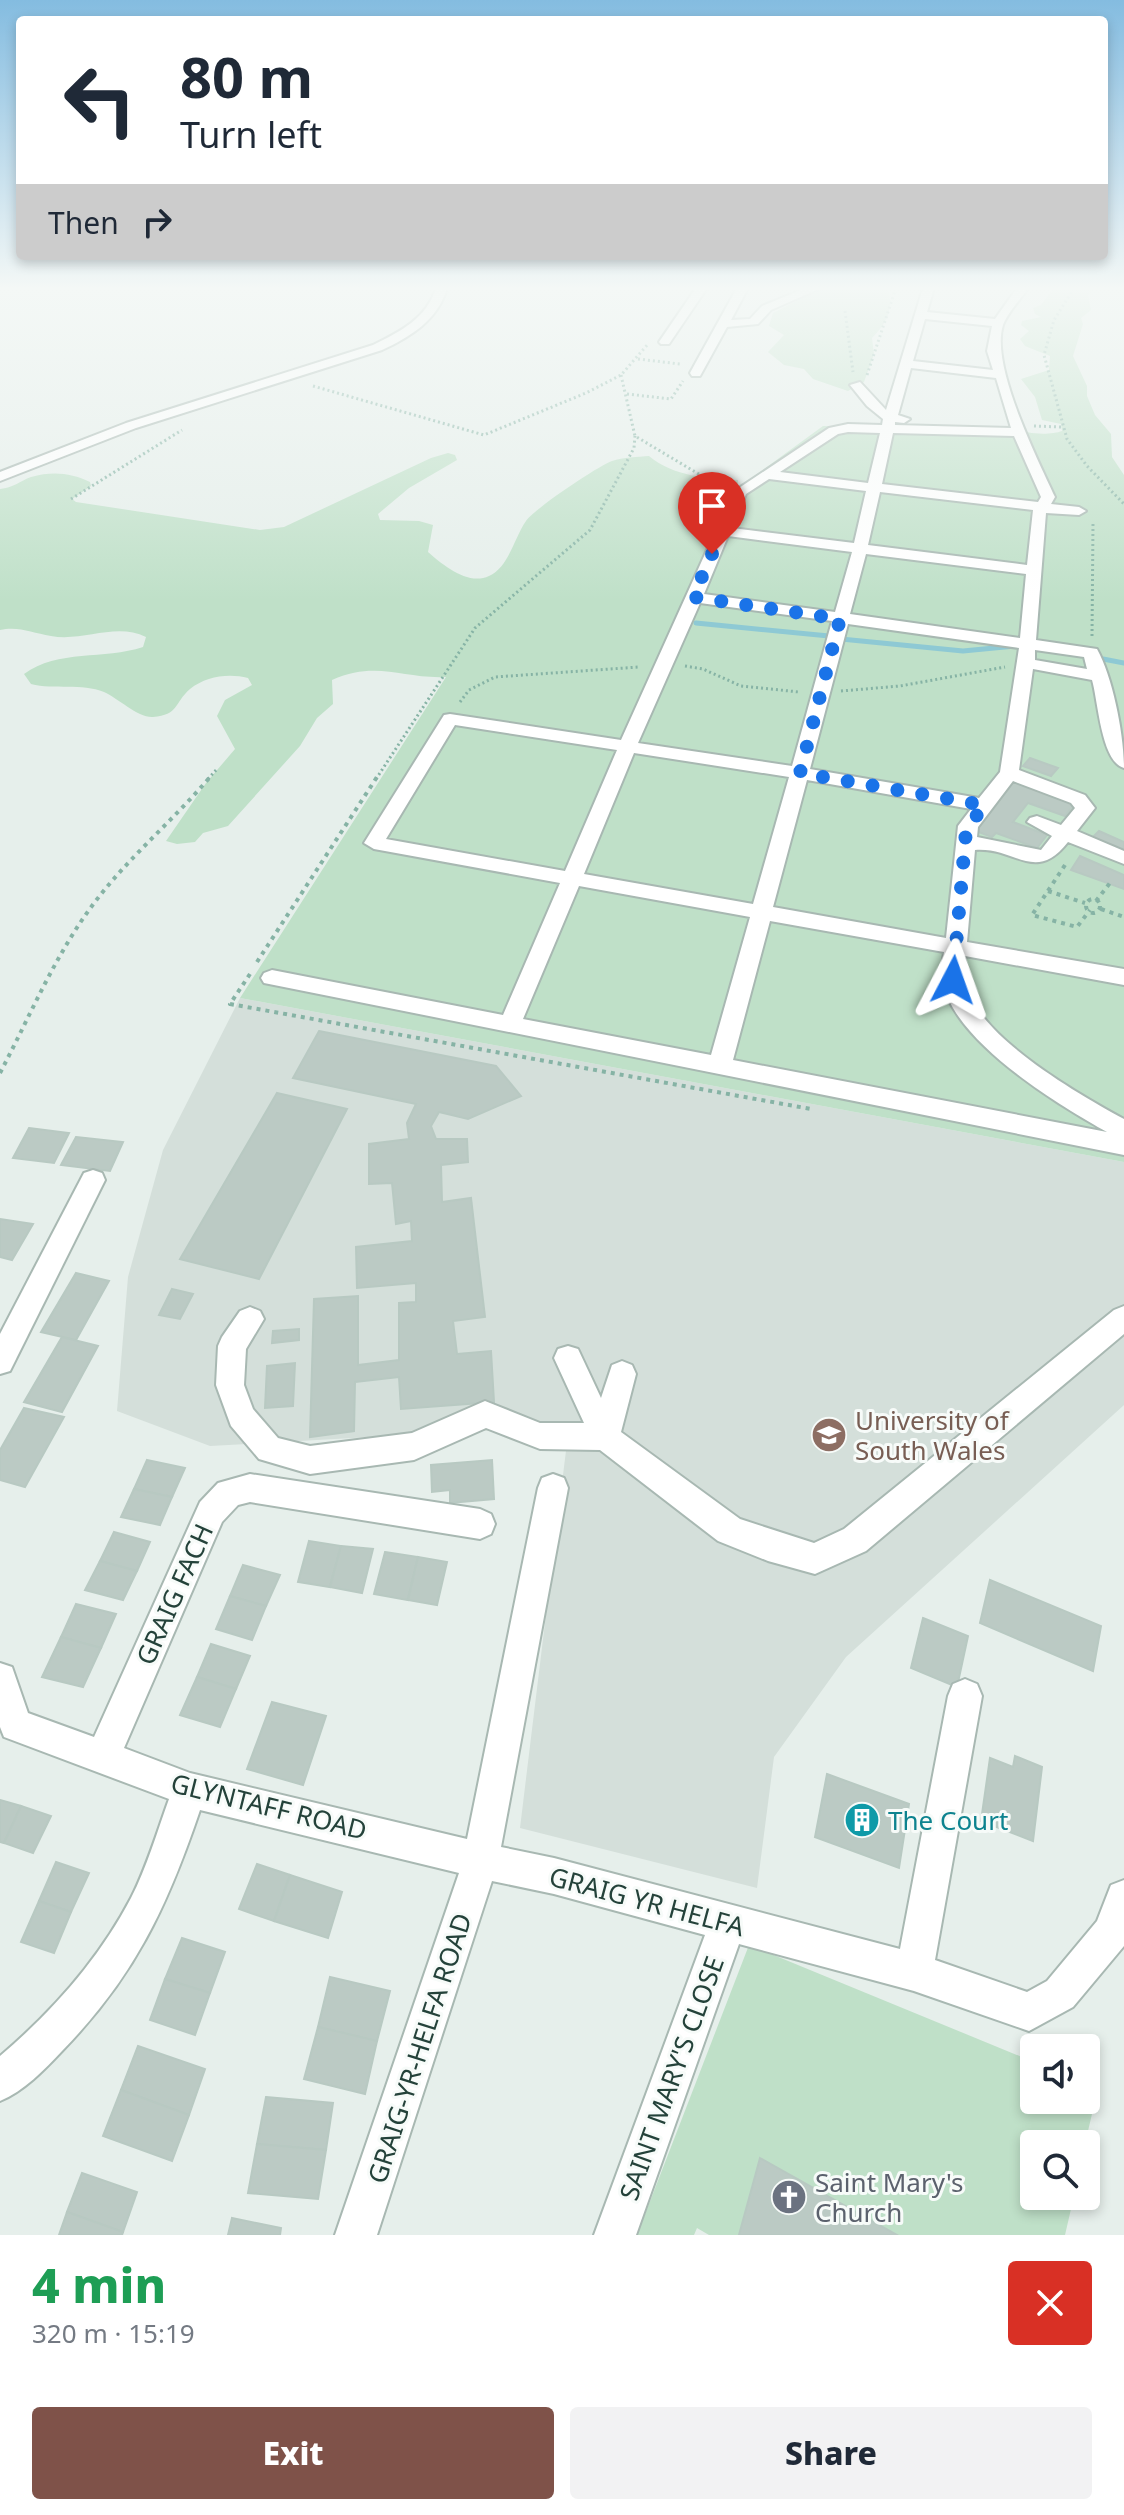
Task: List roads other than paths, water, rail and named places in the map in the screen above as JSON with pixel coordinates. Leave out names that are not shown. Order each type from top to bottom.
[{"type":"street","points":[[0,477],[132,424],[232,392]]},
{"type":"street","points":[[862,392],[890,424]]},
{"type":"street","points":[[720,1065],[860,549],[898,392]]},
{"type":"street","points":[[1007,392],[1048,497],[1042,508],[1026,663],[1009,773],[968,826],[953,980],[982,1029],[1041,1081],[1124,1130]]},
{"type":"street","points":[[510,1024],[662,665],[740,492],[834,431],[890,424],[1017,425]]},
{"type":"street","points":[[766,475],[1079,511]]},
{"type":"street","points":[[722,531],[1034,570]]},
{"type":"street","points":[[693,597],[1091,653],[1102,681],[1115,747],[1124,762]]},
{"type":"street","points":[[1026,663],[1098,676]]},
{"type":"street","points":[[984,805],[450,719],[374,843],[1124,977]]},
{"type":"street","points":[[966,844],[983,843],[1039,857],[1068,845],[1084,804],[1009,773]]},
{"type":"street","points":[[1037,822],[1068,845],[1124,858]]},
{"type":"street","points":[[272,978],[1124,1145]]},
{"type":"street","points":[[0,1362],[93,1180]]},
{"type":"street","points":[[568,1358],[605,1437],[729,1530],[768,1546],[815,1559],[855,1540],[1124,1318]]},
{"type":"street","points":[[250,1319],[232,1346],[230,1385],[241,1417],[269,1449],[310,1460],[414,1446],[485,1414],[540,1436],[605,1437]]},
{"type":"street","points":[[605,1437],[622,1374]]},
{"type":"street","name":"GRAIG FACH","points":[[103,1757],[211,1512],[229,1493],[250,1488],[480,1524]]},
{"type":"street","points":[[481,1861],[553,1488]]},
{"type":"street","name":"GLYNTAFF ROAD","points":[[0,1679],[16,1725],[190,1790],[481,1861]]},
{"type":"street","points":[[914,1972],[965,1696]]},
{"type":"street","points":[[0,2081],[30,2057],[104,1971],[143,1911],[190,1790]]},
{"type":"street","name":"GRAIG YR HELFA","points":[[481,1861],[554,1876],[914,1972],[1029,2012],[1060,1994],[1111,1933],[1124,1898]]},
{"type":"street","name":"GRAIG-YR-HELFA ROAD","points":[[356,2235],[481,1861]]},
{"type":"street","name":"SAINT MARY'S CLOSE","points":[[615,2235],[728,1922]]},
{"type":"waterway","points":[[696,623],[829,636]]},
{"type":"waterway","points":[[841,639],[963,651],[1015,646]]},
{"type":"waterway","points":[[1098,658],[1124,663]]},
{"type":"place","name":"University of South Wales","points":[[829,1435]]},
{"type":"place","name":"The Court","points":[[862,1820]]},
{"type":"place","name":"Saint Mary's Church","points":[[789,2197]]}]
